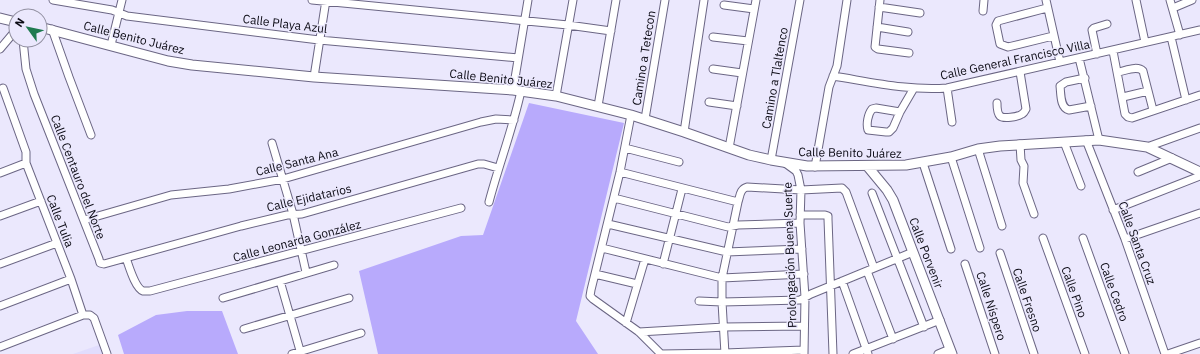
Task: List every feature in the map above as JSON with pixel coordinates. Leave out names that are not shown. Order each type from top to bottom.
[{"type":"street","name":"Calle Playa Azul","points":[[52,0],[112,10],[127,16],[319,40],[518,58]]},
{"type":"street","points":[[111,45],[122,0]]},
{"type":"street","points":[[312,0],[568,25],[611,31]]},
{"type":"street","points":[[490,202],[498,168],[514,120],[518,58],[528,0]]},
{"type":"street","points":[[556,96],[573,0]]},
{"type":"street","points":[[598,106],[616,0]]},
{"type":"street","name":"Camino a Tetecon","points":[[645,119],[665,0]]},
{"type":"street","points":[[684,132],[704,0]]},
{"type":"street","points":[[729,148],[756,0]]},
{"type":"street","name":"Camino a Tlaltenco","points":[[771,160],[800,0]]},
{"type":"street","points":[[815,167],[829,87],[837,66],[847,0]]},
{"type":"street","points":[[983,11],[984,0]]},
{"type":"street","points":[[1136,0],[1145,42]]},
{"type":"street","points":[[1170,0],[1180,35]]},
{"type":"street","points":[[1173,8],[1192,0]]},
{"type":"street","points":[[314,77],[326,1]]},
{"type":"street","points":[[909,53],[878,49],[876,47],[879,4],[920,13]]},
{"type":"street","points":[[1053,36],[1008,46],[1000,44],[996,25],[998,21],[1046,4],[1060,62]]},
{"type":"street","points":[[724,5],[754,9]]},
{"type":"street","points":[[1097,54],[1092,30],[1107,24]]},
{"type":"street","points":[[877,27],[908,32]]},
{"type":"street","name":"Calle Benito Juárez","points":[[48,28],[168,61],[314,77],[517,90],[556,96],[631,114],[749,155],[784,163],[815,167],[906,165],[951,157],[978,149],[1020,144],[1099,140],[1147,147],[1198,171]]},
{"type":"street","points":[[52,29],[68,77],[92,135]]},
{"type":"street","name":"Calle General Francisco Villa","points":[[833,76],[914,88],[947,88],[1200,30]]},
{"type":"street","points":[[714,37],[748,41]]},
{"type":"street","points":[[1171,37],[1186,100]]},
{"type":"street","points":[[0,49],[8,40]]},
{"type":"street","name":"Calle Centauro del Norte","points":[[24,48],[26,69],[34,94],[100,263],[104,264],[126,258]]},
{"type":"street","points":[[1113,51],[1125,114],[1128,117],[1132,118],[1143,115],[1153,110],[1200,95]]},
{"type":"street","points":[[1080,58],[1099,140]]},
{"type":"street","points":[[1118,72],[1137,68],[1143,71],[1153,110]]},
{"type":"street","points":[[713,69],[742,73]]},
{"type":"street","points":[[997,103],[998,114],[1001,117],[1021,115],[1024,113],[1026,109],[1020,72]]},
{"type":"street","points":[[1085,78],[1066,82],[1060,86],[1063,107],[1066,110],[1069,110],[1091,106]]},
{"type":"street","name":"Calle Tulia","points":[[3,88],[26,152],[26,163],[71,279],[83,315]]},
{"type":"street","points":[[900,112],[876,108],[872,109],[867,127],[868,130],[889,132],[893,128],[900,112],[914,88]]},
{"type":"street","points":[[947,88],[952,122]]},
{"type":"street","points":[[1123,98],[1148,91]]},
{"type":"street","points":[[709,102],[737,106]]},
{"type":"street","points":[[631,114],[620,172],[590,296],[638,332],[661,354],[804,352]]},
{"type":"street","name":"Calle Santa Ana","points":[[84,220],[171,195],[228,189],[283,179],[481,122],[496,119],[514,120]]},
{"type":"street","points":[[1147,147],[1200,128]]},
{"type":"street","name":"Calle Santa Cruz","points":[[1086,140],[1125,239],[1165,354]]},
{"type":"street","points":[[1064,142],[1081,186]]},
{"type":"street","points":[[272,143],[293,214],[306,272]]},
{"type":"street","points":[[1020,144],[1021,160],[1024,166],[1023,183],[1034,214]]},
{"type":"street","points":[[625,148],[679,162]]},
{"type":"street","points":[[978,149],[1002,226]]},
{"type":"street","points":[[951,157],[980,248]]},
{"type":"street","points":[[1138,172],[1172,158]]},
{"type":"street","points":[[0,173],[26,163]]},
{"type":"street","name":"Prolongación Buena Suerte","points":[[784,163],[796,171],[801,190],[800,223],[805,297],[804,352]]},
{"type":"street","points":[[923,163],[951,249]]},
{"type":"street","name":"Calle Ejidatarios","points":[[126,258],[241,226],[293,214],[302,214],[478,164],[498,168]]},
{"type":"street","name":"Calle Porvenir","points":[[868,167],[887,190],[893,200],[951,352]]},
{"type":"street","points":[[1114,210],[1198,171]]},
{"type":"street","points":[[620,172],[738,202]]},
{"type":"street","points":[[725,354],[722,278],[738,202],[741,192],[747,187],[801,190],[842,188],[846,192],[893,338]]},
{"type":"street","points":[[663,264],[682,189]]},
{"type":"street","points":[[872,193],[924,327]]},
{"type":"street","points":[[614,198],[728,227],[800,223]]},
{"type":"street","points":[[0,216],[41,201]]},
{"type":"street","name":"Calle Leonarda González","points":[[126,258],[135,283],[144,291],[150,292],[461,208]]},
{"type":"street","points":[[1125,239],[1200,212]]},
{"type":"street","points":[[800,215],[828,216],[833,354]]},
{"type":"street","points":[[608,224],[727,252],[802,250]]},
{"type":"street","name":"Calle Pino","points":[[1043,238],[1085,354]]},
{"type":"street","name":"Calle Cedro","points":[[1083,238],[1125,354]]},
{"type":"street","points":[[0,264],[57,243]]},
{"type":"street","points":[[602,248],[722,278],[804,274]]},
{"type":"street","points":[[699,301],[722,302],[800,300],[913,252]]},
{"type":"street","name":"Calle Fresno","points":[[1000,253],[1034,354]]},
{"type":"street","points":[[626,323],[645,259]]},
{"type":"street","name":"Calle Níspero","points":[[965,264],[995,354]]},
{"type":"street","points":[[223,298],[280,282],[306,272],[334,265]]},
{"type":"street","points":[[595,274],[637,284]]},
{"type":"street","points":[[0,306],[71,279]]},
{"type":"street","points":[[842,281],[867,351]]},
{"type":"street","points":[[280,282],[301,353]]},
{"type":"street","points":[[244,329],[349,298]]},
{"type":"street","points":[[0,347],[83,315],[90,315],[94,318],[107,354]]},
{"type":"street","points":[[853,354],[867,351],[893,338],[940,320]]},
{"type":"street","points":[[638,332],[724,327],[804,326]]},
{"type":"street","points":[[292,354],[301,353],[361,333]]},
{"type":"street","points":[[1168,354],[1200,343]]},
{"type":"street","points":[[938,354],[951,352]]},
{"type":"shaded area","points":[[529,103],[624,123],[576,321],[598,354],[378,354],[359,271],[461,236],[483,235]]},
{"type":"shaded area","points":[[187,311],[222,311],[238,354],[124,354],[118,335],[156,315]]},
{"type":"shaded area","points":[[99,345],[103,354],[73,354]]}]
